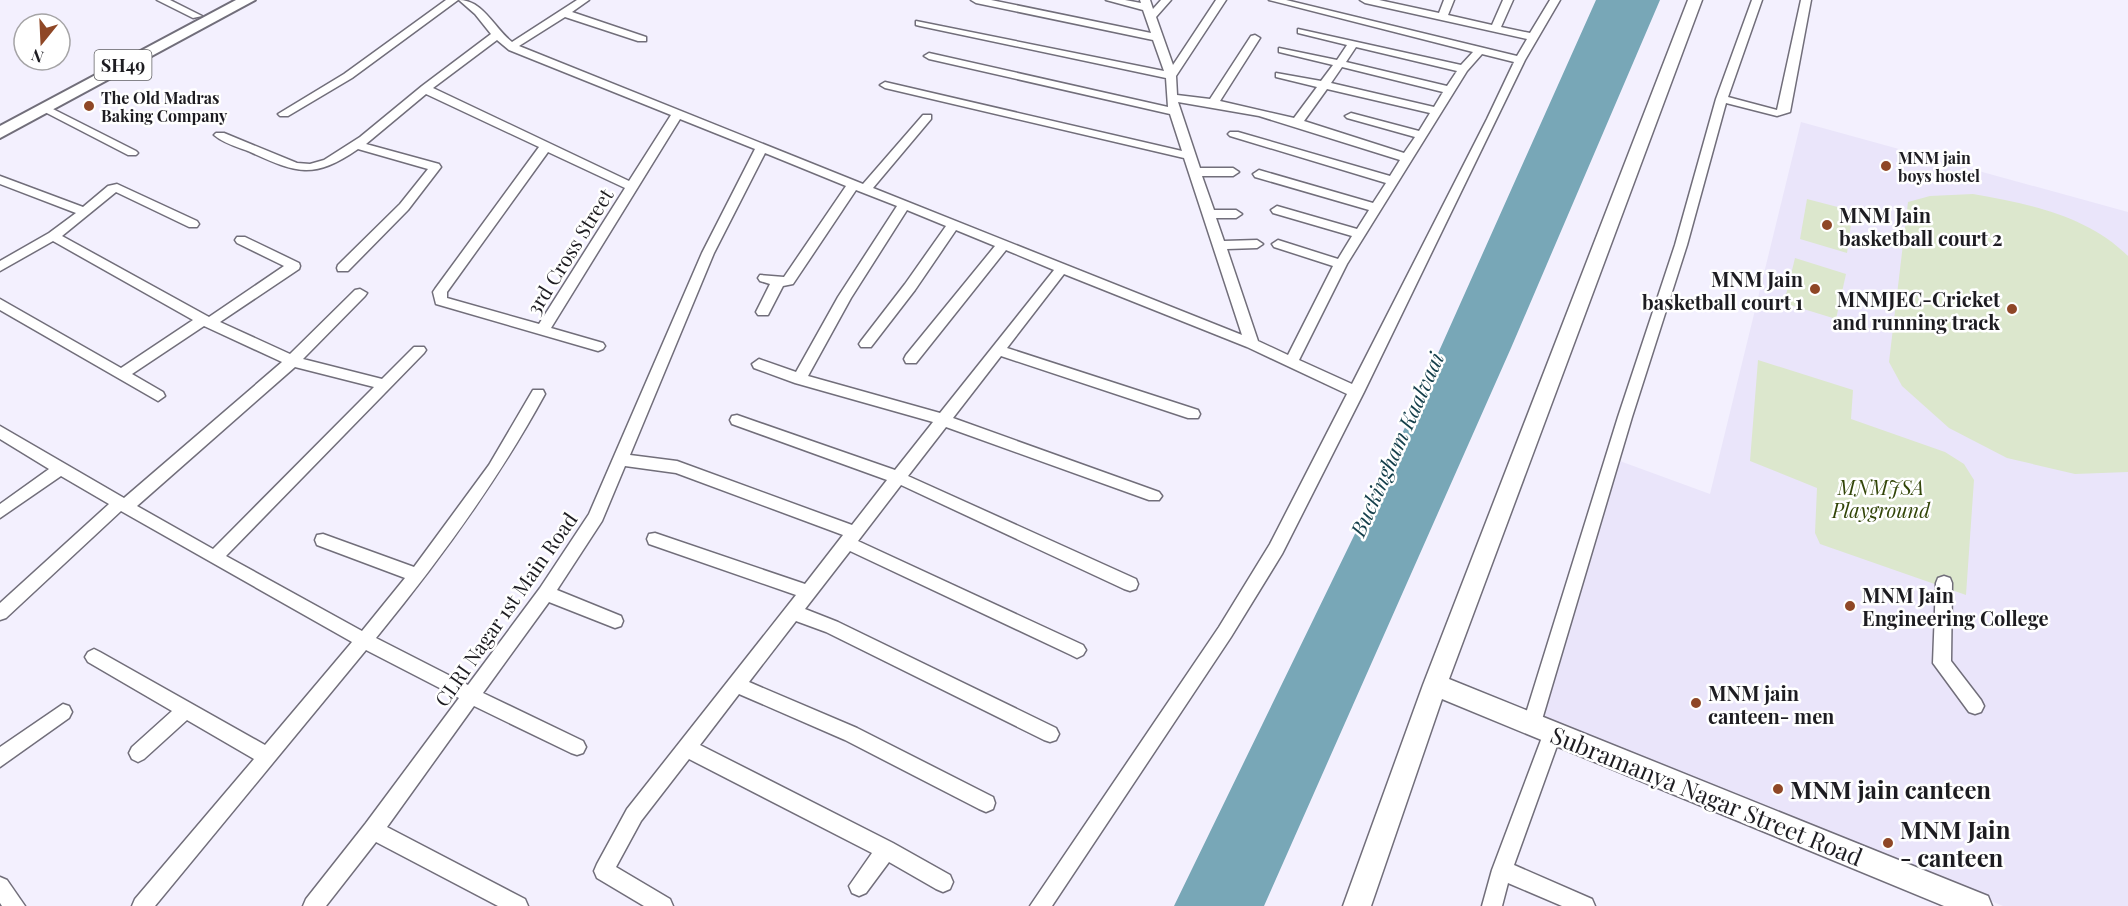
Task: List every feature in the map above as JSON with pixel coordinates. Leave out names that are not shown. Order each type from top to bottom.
[{"type":"main road","name":"SH49","points":[[0,123],[228,0]]},
{"type":"main road","name":"SH49","points":[[0,132],[247,0]]},
{"type":"street","points":[[162,0],[197,16]]},
{"type":"street","points":[[284,114],[348,76],[453,0]]},
{"type":"street","points":[[464,0],[479,12],[497,35],[512,46],[1252,344],[1357,392]]},
{"type":"street","points":[[512,46],[584,0]]},
{"type":"street","points":[[976,0],[1159,38]]},
{"type":"street","points":[[1111,0],[1148,8],[1166,0]]},
{"type":"street","points":[[1171,76],[1221,0]]},
{"type":"street","points":[[1274,0],[1520,60]]},
{"type":"street","points":[[1365,0],[1534,37]]},
{"type":"street","points":[[1442,17],[1449,0]]},
{"type":"street","points":[[1495,28],[1508,0]]},
{"type":"street","points":[[1040,906],[1206,661],[1276,549],[1357,392],[1520,60],[1555,0]]},
{"type":"street","points":[[1357,906],[1436,685],[1695,0]]},
{"type":"street","points":[[1492,906],[1625,417],[1681,245],[1722,99],[1757,0]]},
{"type":"street","points":[[1722,99],[1777,113],[1784,112],[1806,0]]},
{"type":"street","points":[[1148,8],[1171,76],[1171,98],[1175,112],[1252,344]]},
{"type":"street","points":[[564,13],[642,39]]},
{"type":"street","points":[[920,23],[1171,76]]},
{"type":"street","points":[[1302,31],[1462,69]]},
{"type":"street","points":[[220,135],[305,170],[324,164],[356,145],[497,35]]},
{"type":"street","points":[[1213,103],[1255,38]]},
{"type":"street","points":[[1296,124],[1354,43]]},
{"type":"street","points":[[1291,362],[1320,311],[1326,292],[1341,264],[1462,69],[1481,49]]},
{"type":"street","points":[[1283,50],[1450,90]]},
{"type":"street","points":[[929,56],[1175,112]]},
{"type":"street","points":[[1280,75],[1437,111]]},
{"type":"street","points":[[885,85],[1190,156]]},
{"type":"street","name":"3rd Cross Street","points":[[425,89],[632,187]]},
{"type":"street","points":[[1171,98],[1213,103],[1296,124],[1407,158]]},
{"type":"street","points":[[45,108],[132,153]]},
{"type":"street","name":"3rd Cross Street","points":[[545,147],[440,292],[441,301],[542,331],[678,113]]},
{"type":"street","points":[[1351,116],[1421,135]]},
{"type":"street","points":[[763,312],[771,280],[788,281],[859,187],[927,117]]},
{"type":"street","points":[[1234,134],[1392,180]]},
{"type":"street","points":[[343,268],[404,207],[435,167],[356,145]]},
{"type":"street","name":"CLRI Nagar 1st Main Road","points":[[313,906],[373,830],[546,593],[596,517],[708,253],[762,147]]},
{"type":"street","points":[[1195,172],[1233,172]]},
{"type":"street","points":[[1258,174],[1376,208]]},
{"type":"street","points":[[0,180],[85,212]]},
{"type":"street","points":[[0,267],[53,236],[112,189],[117,188],[193,224]]},
{"type":"street","points":[[800,379],[810,357],[845,297],[905,203]]},
{"type":"street","points":[[1277,210],[1360,234]]},
{"type":"street","points":[[1209,214],[1236,214]]},
{"type":"street","points":[[866,344],[910,287],[953,225]]},
{"type":"street","points":[[53,236],[206,322],[292,361],[385,385]]},
{"type":"street","points":[[122,374],[294,266],[241,240]]},
{"type":"street","points":[[1219,245],[1257,244]]},
{"type":"street","points":[[1278,244],[1341,264]]},
{"type":"street","points":[[911,359],[1004,245]]},
{"type":"street","points":[[663,906],[604,871],[634,815],[1062,268]]},
{"type":"street","points":[[0,613],[123,504],[292,361],[360,293]]},
{"type":"street","points":[[0,304],[158,396]]},
{"type":"street","points":[[542,331],[598,346]]},
{"type":"street","points":[[214,558],[419,350]]},
{"type":"street","points":[[998,350],[1193,414]]},
{"type":"street","points":[[759,364],[800,379],[944,420],[1154,496]]},
{"type":"street","points":[[142,906],[363,641],[474,502],[517,434],[538,394]]},
{"type":"street","points":[[737,420],[897,477],[1130,584]]},
{"type":"street","points":[[0,432],[214,558],[363,641],[469,697],[577,747]]},
{"type":"street","points":[[621,460],[677,467],[851,538],[1077,650]]},
{"type":"street","points":[[0,512],[61,468]]},
{"type":"street","points":[[655,539],[808,592]]},
{"type":"street","points":[[323,540],[416,574]]},
{"type":"street","points":[[1944,583],[1942,663],[1975,706]]},
{"type":"street","points":[[546,593],[615,621]]},
{"type":"street","points":[[793,612],[832,627],[1050,734]]},
{"type":"street","points":[[94,657],[266,756]]},
{"type":"street","points":[[736,685],[851,734],[986,803]]},
{"type":"street","name":"Subramanya Nagar Street Road","points":[[1436,685],[1978,906]]},
{"type":"street","points":[[138,753],[186,710]]},
{"type":"street","points":[[0,758],[63,711]]},
{"type":"street","points":[[687,748],[886,850],[943,882]]},
{"type":"street","points":[[373,830],[518,906]]},
{"type":"street","points":[[859,886],[886,850]]},
{"type":"street","points":[[1502,870],[1585,906]]},
{"type":"street","points":[[0,887],[15,906]]},
{"type":"shaded area","name":"MNM Jain Engineering College","points":[[1801,122],[2128,212],[2128,906],[2003,906],[1539,718],[1617,460],[1710,494]]},
{"type":"green space","name":"MNMJEC-Cricket and running track","points":[[1973,194],[2056,213],[2094,230],[2128,256],[2128,472],[2075,474],[2007,458],[1949,428],[1902,386],[1889,362],[1908,202],[1930,196]]},
{"type":"green space","name":"MNM Jain basketball court 2","points":[[1807,199],[1853,211],[1847,253],[1800,239]]},
{"type":"green space","name":"MNM Jain basketball court 1","points":[[1795,258],[1846,274],[1836,319],[1784,303]]},
{"type":"green space","name":"MNMJSA Playground","points":[[1758,360],[1853,390],[1851,419],[1945,452],[1964,464],[1974,480],[1966,595],[1820,544],[1815,533],[1817,488],[1750,461]]},
{"type":"water","points":[[1596,0],[1660,0],[1511,348],[1264,906],[1174,906],[1385,472]]},
{"type":"place","name":"The Old Madras Baking Company","points":[[89,106]]},
{"type":"place","name":"MNM jain boys hostel","points":[[1886,166]]},
{"type":"place","name":"MNM Jain basketball court 2","points":[[1827,225]]},
{"type":"place","name":"MNM Jain basketball court 1","points":[[1815,289]]},
{"type":"place","name":"MNMJEC-Cricket and running track","points":[[2012,309]]},
{"type":"place","name":"MNM Jain Engineering College","points":[[1850,606]]},
{"type":"place","name":"MNM jain canteen- men","points":[[1696,703]]},
{"type":"place","name":"MNM jain canteen","points":[[1778,789]]},
{"type":"place","name":"MNM Jain - canteen","points":[[1888,843]]},
{"type":"water label","name":"Buckingham Kaalvaai","points":[[1396,444]]}]
